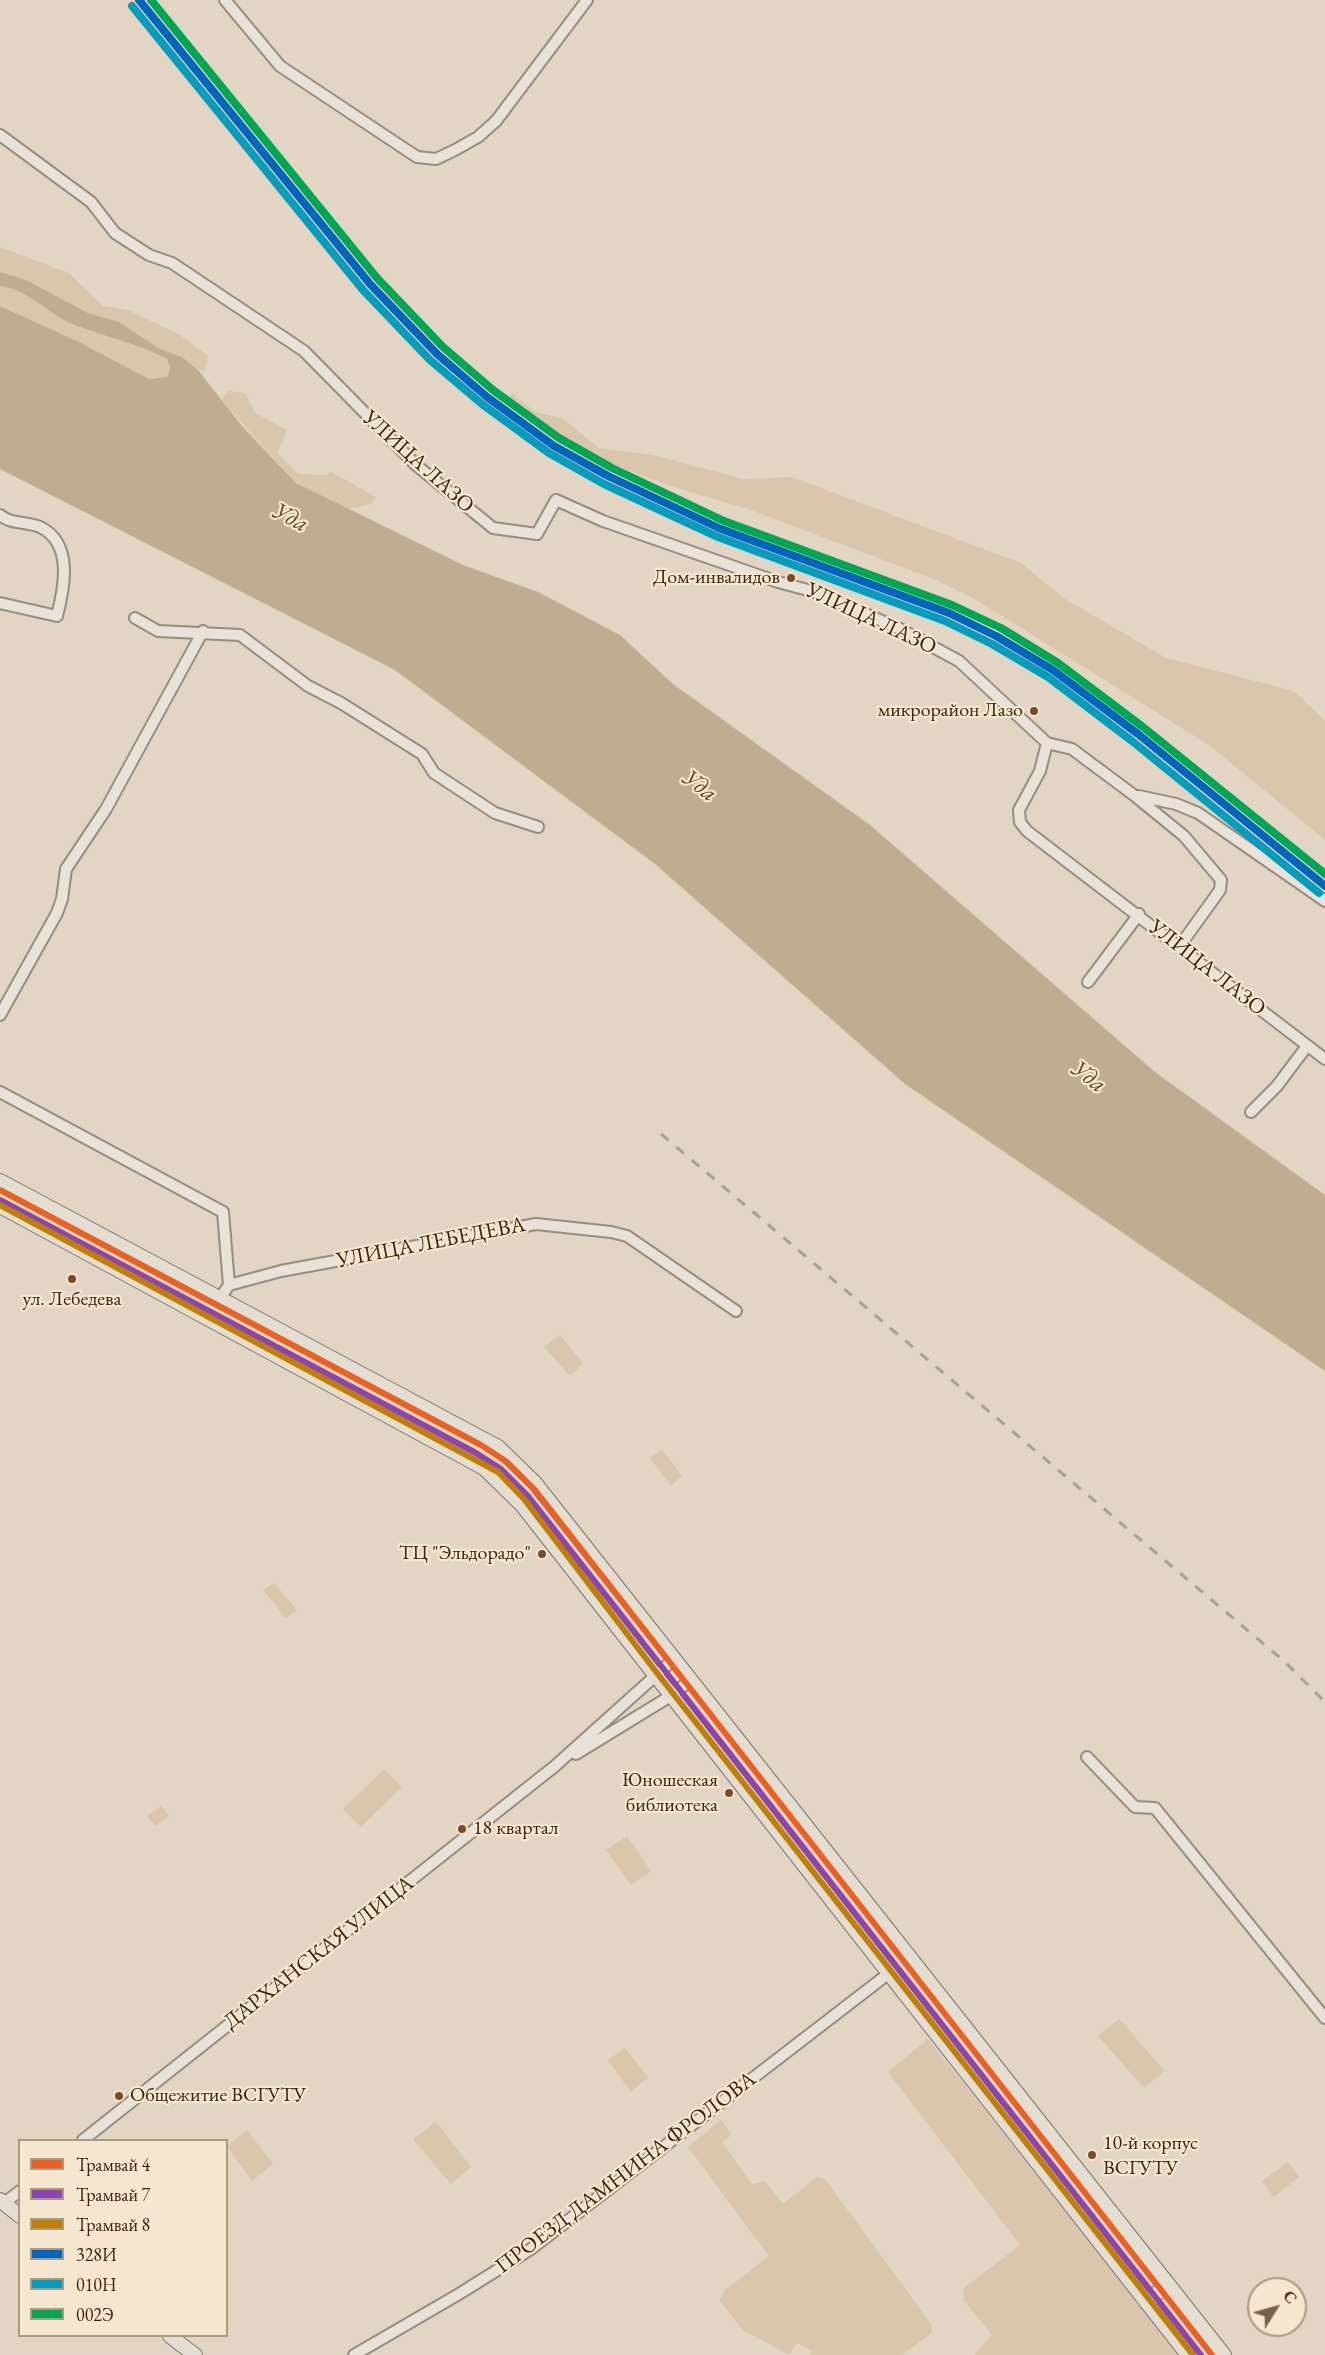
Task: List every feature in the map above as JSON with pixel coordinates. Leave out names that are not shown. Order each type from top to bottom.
[{"type":"main road","points":[[0,1181],[498,1447],[535,1483],[1224,2355]]},
{"type":"main road","points":[[0,1206],[484,1468],[522,1506],[669,1697],[1188,2355]]},
{"type":"main road","points":[[2,2202],[18,2214]]},
{"type":"main road","points":[[1146,2302],[1168,2284]]},
{"type":"main road","points":[[171,2337],[195,2355]]},
{"type":"street","points":[[225,0],[280,66],[392,143],[417,157],[436,159],[478,137],[496,121],[587,0]]},
{"type":"street","name":"УЛИЦА ЛАЗО","points":[[0,135],[91,201],[114,232],[149,255],[172,263],[304,351],[416,465],[493,528],[537,534],[556,500],[603,521],[778,582],[815,591],[898,628],[959,662],[1047,742],[1040,771],[1019,810],[1020,822],[1027,831],[1325,1059]]},
{"type":"street","points":[[0,515],[12,522],[40,527],[52,536],[59,550],[66,579],[57,616],[0,603]]},
{"type":"street","points":[[135,618],[158,631],[203,631],[240,635],[308,686],[341,703],[422,754],[434,773],[495,813],[538,827]]},
{"type":"street","points":[[0,1015],[57,913],[62,899],[66,869],[106,808],[203,631]]},
{"type":"street","points":[[1047,742],[1072,749],[1136,796],[1184,836],[1221,880],[1220,890],[1179,947]]},
{"type":"street","points":[[1136,796],[1176,804],[1198,813],[1325,901]]},
{"type":"street","points":[[1088,982],[1138,914]]},
{"type":"street","points":[[1251,1112],[1277,1086],[1307,1046]]},
{"type":"street","points":[[0,1092],[223,1212],[229,1285],[220,1298]]},
{"type":"street","name":"УЛИЦА ЛЕБЕДЕВА","points":[[229,1285],[281,1271],[536,1224],[611,1232],[627,1236],[736,1311]]},
{"type":"street","name":"ДАРХАНСКАЯ УЛИЦА","points":[[84,2139],[555,1766],[674,1659]]},
{"type":"street","name":"ДАРХАНСКАЯ УЛИЦА","points":[[555,1766],[669,1697],[691,1680]]},
{"type":"street","points":[[1087,1757],[1135,1807],[1155,1808],[1325,2018]]},
{"type":"street","name":"ПРОЕЗД ДАМНИНА ФРОЛОВА","points":[[354,2355],[459,2294],[531,2248],[888,1974]]},
{"type":"street","points":[[2,2202],[18,2192]]},
{"type":"shaded area","points":[[0,247],[69,273],[103,306],[128,310],[180,335],[208,356],[205,370],[198,370],[182,357],[160,349],[119,322],[88,313],[26,280],[0,272]]},
{"type":"shaded area","points":[[0,286],[20,292],[72,324],[167,359],[170,367],[168,377],[149,379],[79,342],[0,306]]},
{"type":"shaded area","points":[[229,391],[245,393],[255,413],[287,430],[277,453],[298,474],[326,475],[331,472],[376,497],[371,504],[348,509],[296,483],[221,400]]},
{"type":"shaded area","points":[[512,393],[535,412],[562,418],[599,448],[653,455],[743,479],[792,477],[1021,563],[1065,599],[1166,658],[1294,691],[1325,721],[1325,840],[1209,745],[973,598],[936,580],[751,510],[674,487],[612,464],[559,437],[506,400]]},
{"type":"shaded area","points":[[560,1335],[583,1363],[570,1376],[544,1347]]},
{"type":"shaded area","points":[[662,1450],[682,1476],[671,1486],[650,1458]]},
{"type":"shaded area","points":[[274,1583],[297,1610],[286,1618],[263,1590]]},
{"type":"shaded area","points":[[384,1769],[402,1787],[361,1827],[343,1809]]},
{"type":"shaded area","points":[[161,1806],[169,1816],[155,1826],[147,1816]]},
{"type":"shaded area","points":[[627,1836],[651,1871],[631,1885],[606,1850]]},
{"type":"shaded area","points":[[1119,2019],[1165,2071],[1144,2088],[1098,2036]]},
{"type":"shaded area","points":[[928,2039],[1179,2355],[974,2355],[992,2335],[963,2299],[964,2288],[1020,2245],[888,2072]]},
{"type":"shaded area","points":[[625,2048],[648,2077],[631,2092],[608,2060]]},
{"type":"shaded area","points":[[721,2120],[730,2132],[730,2136],[722,2142],[752,2184],[765,2181],[783,2204],[817,2177],[825,2179],[931,2324],[932,2333],[902,2355],[810,2355],[812,2351],[797,2343],[789,2355],[743,2330],[720,2301],[724,2291],[769,2256],[688,2147]]},
{"type":"shaded area","points":[[436,2122],[471,2167],[451,2184],[413,2139]]},
{"type":"shaded area","points":[[247,2130],[273,2164],[252,2181],[228,2145]]},
{"type":"shaded area","points":[[1288,2162],[1299,2177],[1274,2197],[1262,2181]]},
{"type":"water","name":"Уда","points":[[0,272],[26,280],[88,313],[119,322],[160,349],[182,357],[198,370],[241,425],[296,483],[463,565],[538,592],[620,635],[673,684],[870,825],[1155,1072],[1325,1195],[1325,1371],[905,1084],[655,864],[395,670],[0,469],[0,306],[79,342],[149,379],[168,377],[170,367],[167,359],[156,353],[72,324],[20,292],[0,286]]},
{"type":"railway","points":[[661,1134],[1285,1662],[1325,1702]]},
{"type":"tram line","name":"4","points":[[0,1190],[481,1445],[507,1462],[535,1490],[1212,2355]]},
{"type":"tram line","name":"7","points":[[0,1200],[476,1453],[501,1469],[528,1496],[1201,2355]]},
{"type":"tram line","name":"8","points":[[0,1205],[498,1472],[524,1499],[657,1673],[1193,2355]]},
{"type":"transit line","name":"328И","points":[[139,0],[370,284],[437,354],[487,397],[554,446],[608,476],[721,529],[949,613],[996,636],[1053,670],[1138,734],[1325,886]]},
{"type":"transit line","name":"002Э","points":[[151,0],[377,278],[443,347],[493,390],[559,438],[612,468],[724,521],[952,605],[1001,628],[1058,663],[1143,727],[1325,874]]},
{"type":"transit line","name":"010Н","points":[[132,6],[363,290],[430,360],[482,404],[549,453],[604,484],[718,537],[945,621],[992,644],[1048,677],[1132,741],[1319,893]]},
{"type":"place","name":"Дом-инвалидов","points":[[791,578]]},
{"type":"place","name":"микрорайон Лазо","points":[[1034,711]]},
{"type":"place","name":"ул. Лебедева","points":[[72,1279]]},
{"type":"place","name":"ТЦ \"Эльдорадо\"","points":[[542,1554]]},
{"type":"place","name":"Юношеская библиотека","points":[[729,1793]]},
{"type":"place","name":"18 квартал","points":[[462,1829]]},
{"type":"place","name":"Общежитие ВСГУТУ","points":[[119,2096]]},
{"type":"place","name":"10-й корпус ВСГУТУ","points":[[1092,2155]]}]
